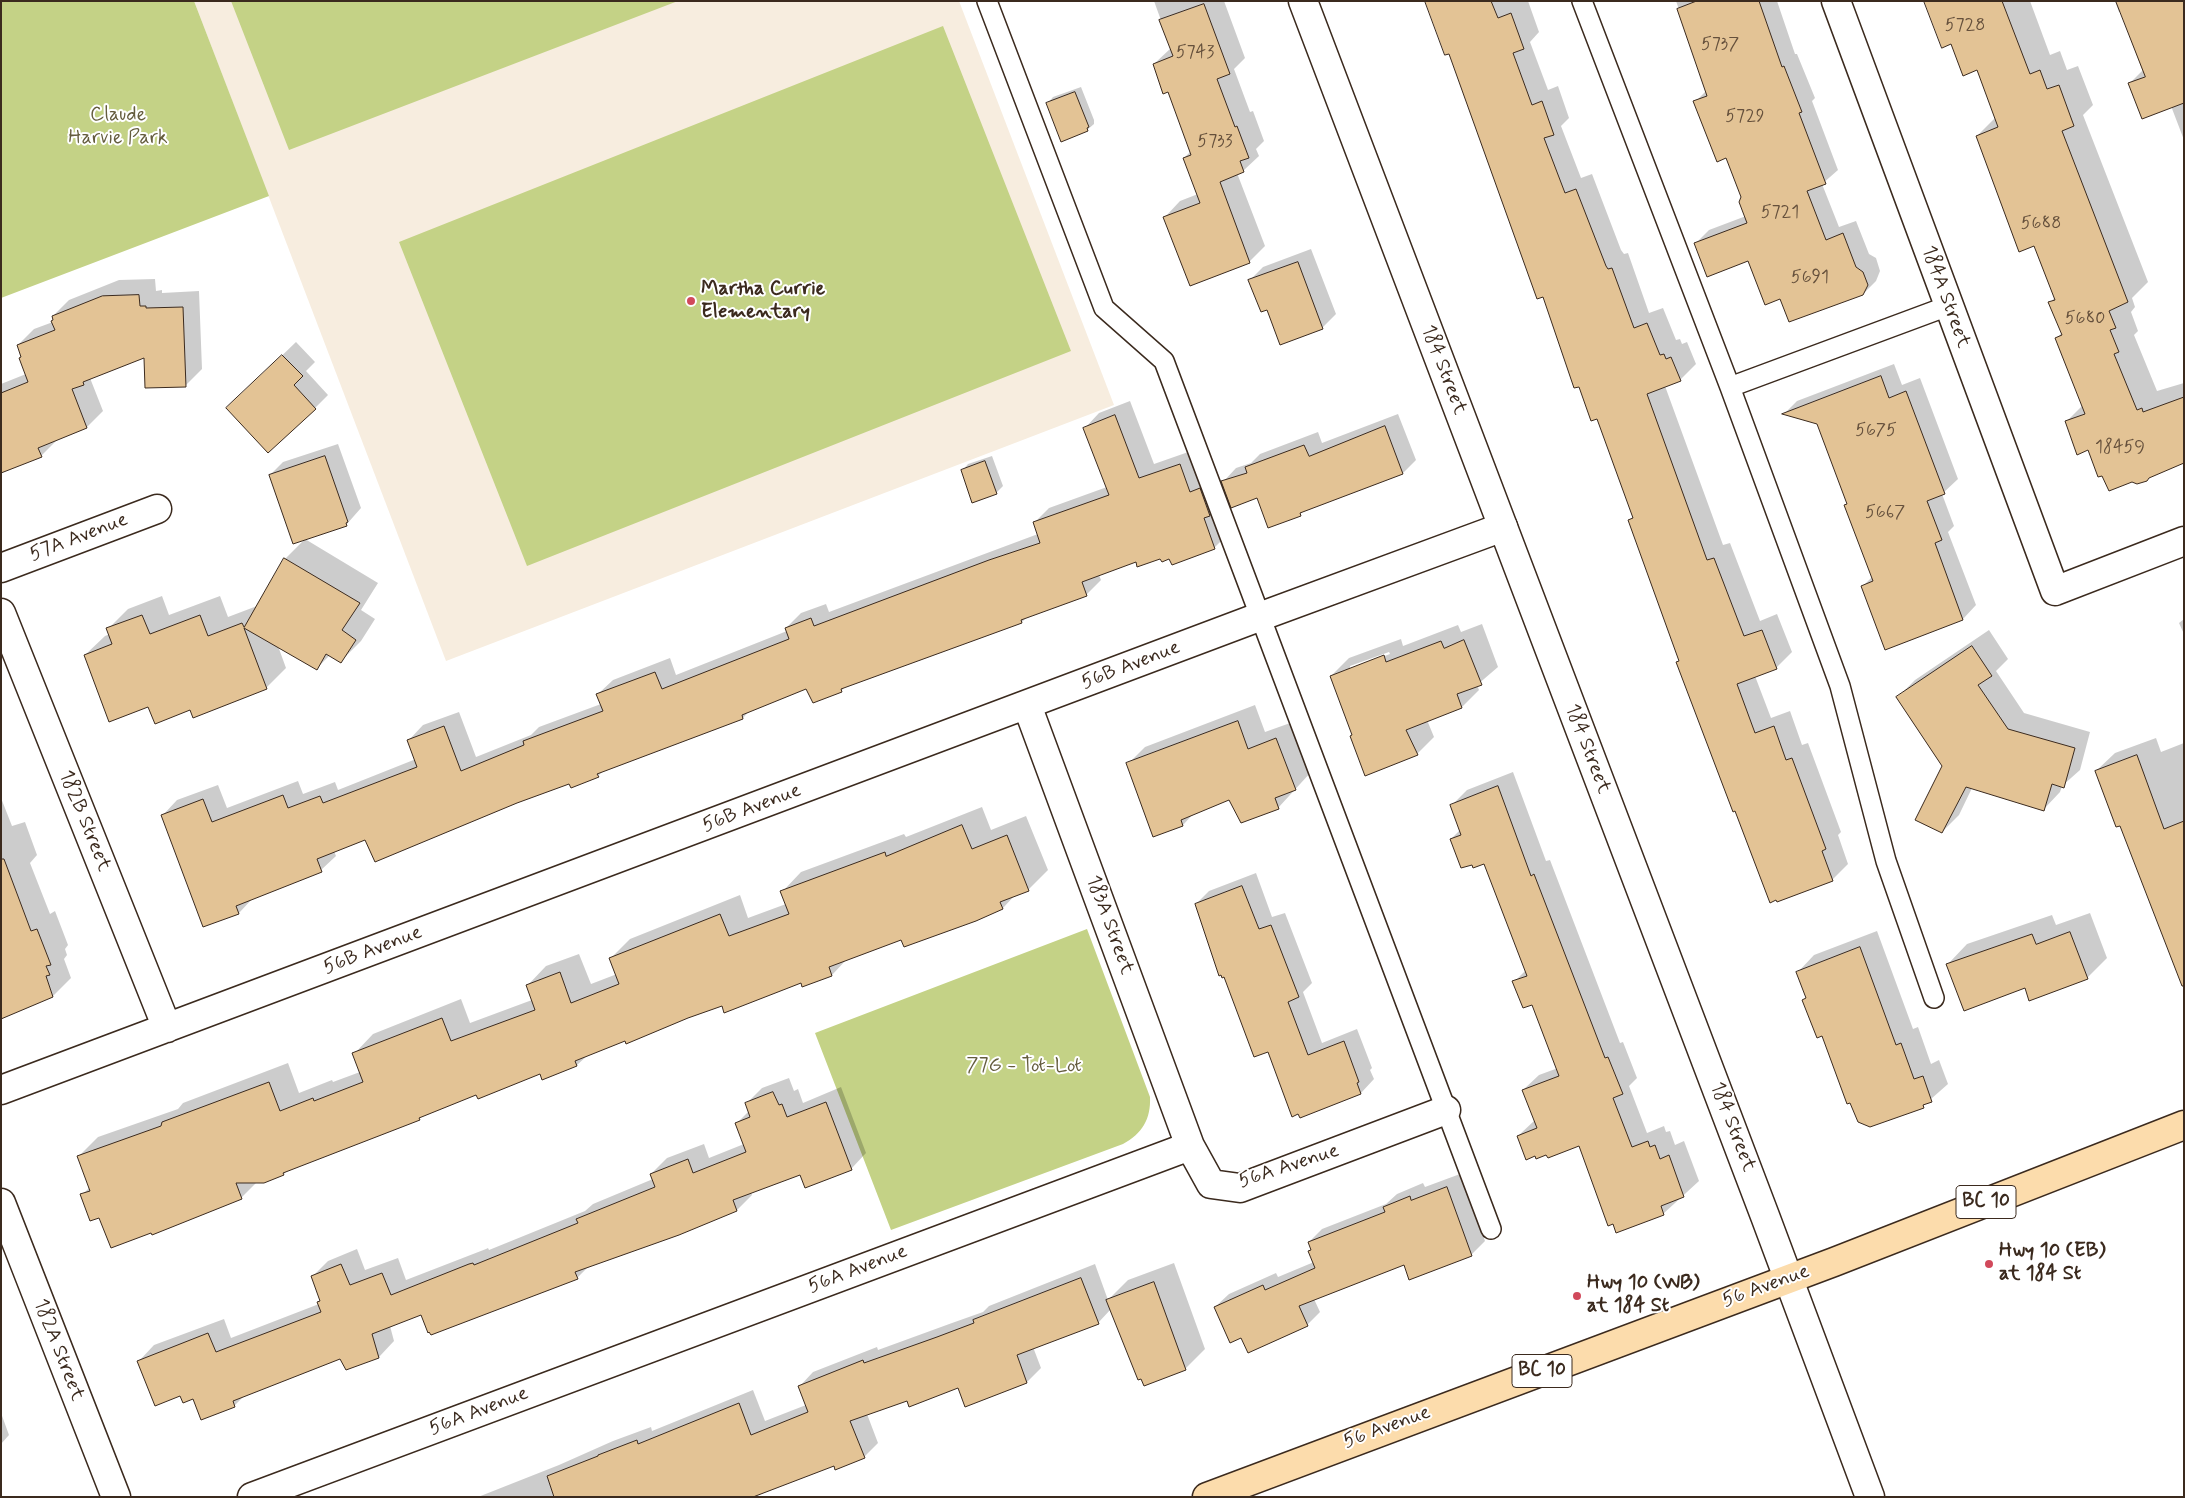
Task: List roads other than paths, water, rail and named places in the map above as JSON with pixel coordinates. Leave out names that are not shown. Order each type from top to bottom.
[{"type":"highway","name":"56 Avenue","points":[[1207,1497],[1788,1279],[2184,1125]]},
{"type":"street","name":"184 Street","points":[[1303,1],[1870,1497]]},
{"type":"street","name":"184A Street","points":[[1836,1],[1948,306],[2056,591],[2184,541]]},
{"type":"street","name":"57A Avenue","points":[[1,568],[158,509]]},
{"type":"street","name":"56B Avenue","points":[[1,1090],[1259,617],[1503,528]]},
{"type":"street","name":"182B Street","points":[[1,613],[167,1028]]},
{"type":"street","name":"183A Street","points":[[1027,705],[1190,1146]]},
{"type":"street","name":"56A Avenue","points":[[252,1497],[1190,1146],[1211,1184],[1240,1188],[1446,1110]]},
{"type":"street","name":"182A Street","points":[[1,1202],[116,1497]]},
{"type":"lane","points":[[987,1],[1104,308],[1164,362],[1491,1229]]},
{"type":"lane","points":[[1582,1],[1730,387],[1840,686],[1886,861],[1934,998]]},
{"type":"lane","points":[[1730,387],[1948,306]]},
{"type":"place","name":"Martha Currie Elementary","points":[[691,301]]},
{"type":"place","name":"Hwy 10 (EB) at 184 St","points":[[1989,1264]]},
{"type":"place","name":"Hwy 10 (WB) at 184 St","points":[[1577,1296]]},
{"type":"park label","name":"Claude Harvie Park","points":[[118,128]]},
{"type":"park label","name":"77G - Tot-Lot","points":[[1024,1067]]}]
